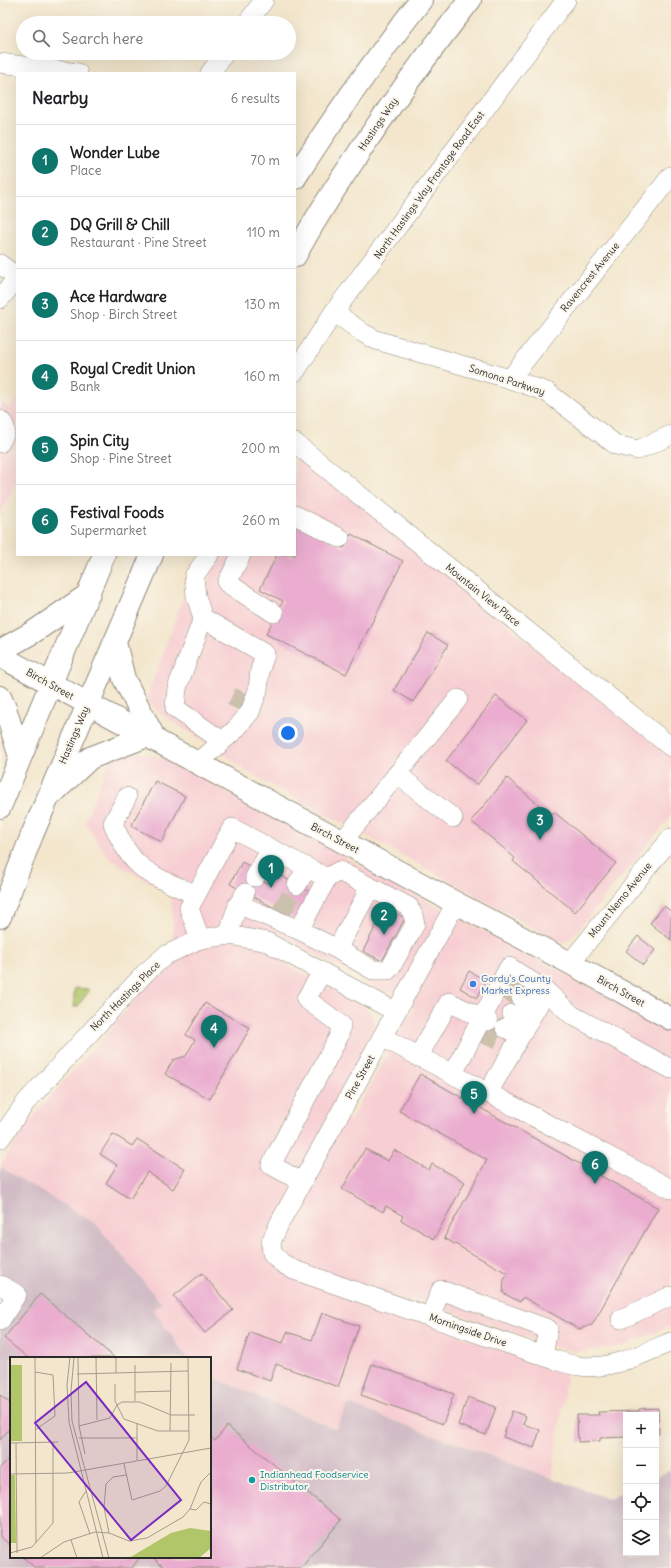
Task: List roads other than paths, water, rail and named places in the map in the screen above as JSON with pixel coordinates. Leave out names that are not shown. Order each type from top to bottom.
[{"type":"main road","points":[[296,176],[346,100],[421,0]]},
{"type":"main road","name":"Hastings Way","points":[[296,254],[312,225],[378,123],[414,72],[470,0]]},
{"type":"main road","points":[[0,807],[104,556]]},
{"type":"main road","name":"Hastings Way","points":[[0,917],[46,799],[152,556]]},
{"type":"main road","points":[[0,651],[35,631],[89,594]]},
{"type":"main road","points":[[46,799],[90,758],[152,738],[124,679],[115,642]]},
{"type":"main road","name":"Birch Street","points":[[0,656],[671,1019]]},
{"type":"main road","points":[[0,697],[5,708],[20,757]]},
{"type":"street","points":[[252,16],[264,0]]},
{"type":"street","name":"North Hastings Way Frontage Road East","points":[[296,370],[334,312],[566,0]]},
{"type":"street","points":[[211,72],[220,60]]},
{"type":"street","points":[[0,63],[70,72]]},
{"type":"street","name":"Ravencrest Avenue","points":[[510,379],[671,176]]},
{"type":"street","points":[[0,264],[16,277]]},
{"type":"street","points":[[0,299],[16,279]]},
{"type":"street","name":"Somona Parkway","points":[[334,312],[363,333],[376,340],[510,379],[547,392],[616,445],[638,450],[671,435]]},
{"type":"street","points":[[0,420],[4,423],[6,430],[0,443]]},
{"type":"street","name":"Mountain View Place","points":[[296,444],[671,747]]},
{"type":"street","points":[[296,516],[340,538]]},
{"type":"street","points":[[241,556],[227,583],[274,613]]},
{"type":"street","points":[[222,741],[175,708],[177,688],[203,618],[196,596],[202,565],[230,578]]},
{"type":"street","points":[[198,763],[236,729],[250,712],[258,690],[260,670],[265,654],[203,618]]},
{"type":"street","points":[[244,692],[248,684],[260,670]]},
{"type":"street","points":[[342,842],[458,700]]},
{"type":"street","points":[[222,741],[227,724],[236,708]]},
{"type":"street","points":[[397,774],[453,818]]},
{"type":"street","points":[[127,797],[113,823],[128,851],[138,865],[154,876],[196,895]]},
{"type":"street","points":[[200,939],[189,908],[232,828],[327,878]]},
{"type":"street","name":"Mount Nemo Avenue","points":[[570,963],[671,838]]},
{"type":"street","points":[[229,934],[232,918],[271,849]]},
{"type":"street","points":[[297,885],[307,868]]},
{"type":"street","points":[[246,891],[299,930],[373,970],[388,970],[415,924],[409,907],[339,871],[327,878],[299,930]]},
{"type":"street","points":[[302,1182],[271,1165],[339,1036],[341,1025],[306,999],[316,969],[370,888]]},
{"type":"street","name":"Pine Street","points":[[272,1253],[271,1242],[302,1182],[456,903]]},
{"type":"street","points":[[267,942],[279,916]]},
{"type":"street","name":"North Hastings Place","points":[[0,1139],[26,1102],[145,973],[166,955],[200,939],[229,934],[267,942],[396,1012]]},
{"type":"street","points":[[488,1093],[503,1018],[509,967],[546,991],[572,1015],[671,1069]]},
{"type":"street","points":[[452,1074],[503,1018],[546,991]]},
{"type":"street","points":[[418,1056],[449,1002],[503,1018]]},
{"type":"street","points":[[382,1037],[671,1189]]},
{"type":"street","name":"Morningside Drive","points":[[272,1253],[282,1263],[294,1270],[543,1356],[580,1366],[604,1365],[638,1356],[671,1342]]},
{"type":"street","points":[[0,1285],[17,1294],[0,1321]]},
{"type":"street","points":[[430,1317],[441,1290],[548,1329],[543,1356]]},
{"type":"street","points":[[621,1319],[671,1296]]},
{"type":"tunnel","points":[[236,709],[244,692]]},
{"type":"tunnel","points":[[281,912],[297,885]]},
{"type":"tunnel","points":[[506,990],[521,998]]},
{"type":"tunnel","points":[[482,1033],[498,1040]]},
{"type":"place","name":"Ace Hardware","points":[[540,840]]},
{"type":"place","name":"Wonder Lube","points":[[271,888]]},
{"type":"place","name":"DQ Grill & Chill","points":[[384,935]]},
{"type":"place","name":"Gordy's County Market Express","points":[[473,984]]},
{"type":"place","name":"Royal Credit Union","points":[[214,1048]]},
{"type":"place","name":"Spin City","points":[[474,1114]]},
{"type":"place","name":"Festival Foods","points":[[595,1184]]},
{"type":"place","name":"Indianhead Foodservice Distributor","points":[[252,1480]]}]
